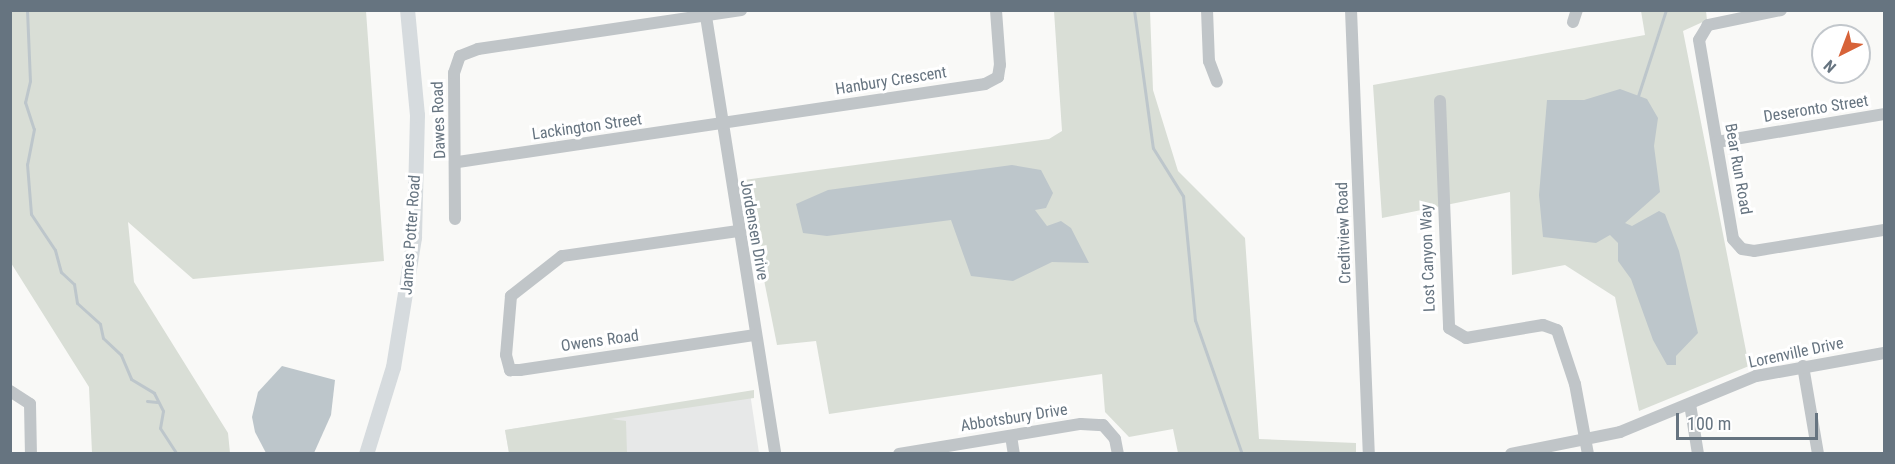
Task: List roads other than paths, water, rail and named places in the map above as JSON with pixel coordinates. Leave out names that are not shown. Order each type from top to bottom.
[{"type":"main road","name":"James Potter Road","points":[[366,453],[393,367],[414,237],[417,115],[407,10]]},
{"type":"street","points":[[706,13],[741,10]]},
{"type":"street","name":"Hanbury Crescent","points":[[721,124],[993,81],[1000,64],[996,10]]},
{"type":"street","points":[[1207,10],[1209,62],[1217,82]]},
{"type":"street","name":"Creditview Road","points":[[1351,10],[1369,453]]},
{"type":"street","name":"Bear Run Road","points":[[1781,10],[1717,22],[1702,31],[1733,239],[1742,249],[1884,230]]},
{"type":"street","name":"Jordensen Drive","points":[[706,13],[721,124],[775,453]]},
{"type":"street","name":"Dawes Road","points":[[455,219],[458,162],[454,73],[465,52],[706,13]]},
{"type":"street","name":"Lost Canyon Way","points":[[1440,101],[1449,328],[1466,338],[1543,325],[1557,330],[1575,384],[1587,447]]},
{"type":"street","name":"Deseronto Street","points":[[1717,142],[1884,114]]},
{"type":"street","name":"Lackington Street","points":[[458,162],[721,124]]},
{"type":"street","name":"Owens Road","points":[[738,231],[562,256],[511,296],[508,309],[510,370],[755,334]]},
{"type":"street","name":"Lorenville Drive","points":[[1511,453],[1587,447],[1756,376],[1884,353]]},
{"type":"street","points":[[1803,366],[1818,453]]},
{"type":"street","points":[[10,391],[30,404],[31,453]]},
{"type":"street","points":[[1690,404],[1698,453]]},
{"type":"street","name":"Abbotsbury Drive","points":[[899,453],[1103,425],[1115,439],[1118,453]]},
{"type":"street","points":[[1011,436],[1014,453]]},
{"type":"waterway","points":[[27,10],[30,81],[25,102],[34,129],[27,164],[31,214],[55,250],[61,272],[74,284],[77,303],[100,324],[103,338],[121,355],[131,379],[154,393],[163,411],[160,428],[177,454]]},
{"type":"waterway","points":[[1134,10],[1153,148],[1183,196],[1195,320],[1242,454]]},
{"type":"waterway","points":[[1638,96],[1666,10]]},
{"type":"waterway","points":[[147,401],[157,402]]}]
